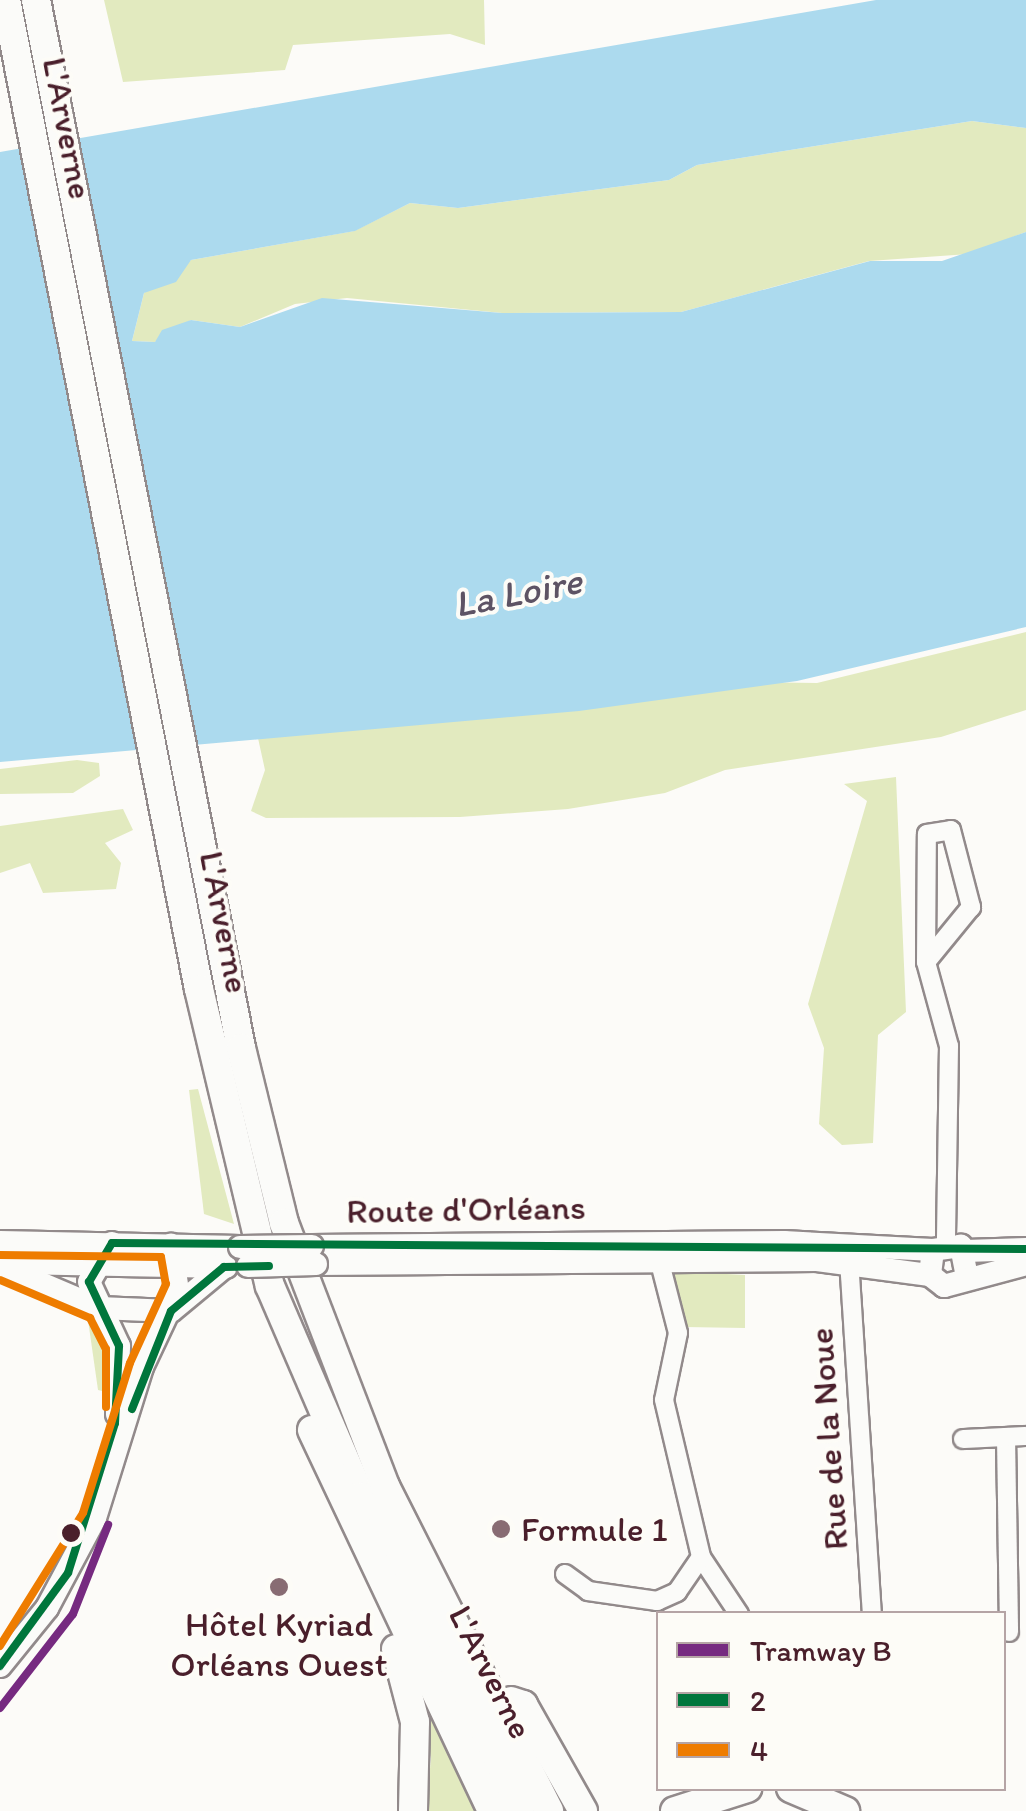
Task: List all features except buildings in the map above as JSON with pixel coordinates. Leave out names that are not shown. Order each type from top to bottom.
[{"type":"highway","name":"L'Arverne","points":[[6,0],[181,897],[270,1286],[379,1535],[520,1811]]},
{"type":"highway","name":"L'Arverne","points":[[36,0],[263,1150],[317,1322],[396,1510],[549,1811]]},
{"type":"highway","points":[[270,1286],[276,1336],[389,1608],[492,1811]]},
{"type":"highway","points":[[317,1322],[330,1326],[566,1811]]},
{"type":"highway","points":[[389,1608],[415,1722],[412,1811]]},
{"type":"highway","points":[[511,1701],[523,1705],[583,1811]]},
{"type":"highway","points":[[656,1811],[700,1791]]},
{"type":"highway","points":[[674,1811],[737,1791]]},
{"type":"highway","points":[[798,1791],[845,1811]]},
{"type":"highway","points":[[832,1791],[862,1811]]},
{"type":"main road","name":"Route d'Orléans","points":[[0,1242],[170,1245],[238,1260]]},
{"type":"main road","name":"Route d'Orléans","points":[[0,1264],[179,1268],[314,1255],[784,1242],[1026,1249]]},
{"type":"main road","points":[[77,1553],[122,1396],[119,1346],[99,1308],[92,1268],[112,1243]]},
{"type":"main road","points":[[170,1245],[179,1268],[171,1311]]},
{"type":"main road","points":[[930,1275],[948,1248],[967,1278],[1026,1264]]},
{"type":"main road","name":"Route d'Orléans","points":[[314,1255],[849,1260],[930,1275],[944,1286],[967,1278]]},
{"type":"main road","points":[[0,1666],[77,1553],[124,1443],[150,1345],[171,1311],[238,1260]]},
{"type":"main road","points":[[0,1264],[99,1308],[171,1311]]},
{"type":"street","points":[[926,962],[971,907],[951,830],[927,834],[926,962],[949,1046],[948,1248]]},
{"type":"street","points":[[659,1258],[678,1333],[664,1400],[701,1557],[737,1611]]},
{"type":"street","name":"Rue de la Noue","points":[[849,1260],[872,1611]]},
{"type":"street","points":[[963,1440],[1026,1436]]},
{"type":"street","points":[[1006,1437],[1013,1632]]},
{"type":"street","points":[[565,1574],[601,1595],[657,1601],[677,1592],[701,1557]]},
{"type":"green space","points":[[104,0],[484,0],[485,45],[450,34],[293,45],[285,70],[123,82]]},
{"type":"green space","points":[[972,121],[1026,128],[1026,232],[969,254],[869,261],[681,312],[502,313],[347,298],[295,304],[240,327],[191,320],[155,342],[132,341],[144,293],[191,260],[354,231],[410,203],[458,208],[669,180],[697,165]]},
{"type":"green space","points":[[1026,632],[1026,710],[941,737],[725,770],[665,793],[568,809],[460,817],[266,818],[251,811],[265,770],[256,729],[738,682],[817,683]]},
{"type":"green space","points":[[77,760],[99,763],[100,776],[73,793],[0,794],[0,769]]},
{"type":"green space","points":[[896,777],[906,1012],[878,1035],[873,1143],[842,1145],[819,1124],[824,1048],[808,1004],[867,801],[844,784]]},
{"type":"green space","points":[[123,809],[133,830],[105,843],[121,863],[116,889],[43,893],[30,863],[0,873],[0,826]]},
{"type":"green space","points":[[198,1089],[234,1224],[204,1214],[189,1090]]},
{"type":"green space","points":[[671,1271],[745,1275],[745,1328],[685,1327]]},
{"type":"green space","points":[[88,1320],[112,1350],[110,1393],[98,1390]]},
{"type":"green space","points":[[417,1681],[503,1811],[426,1811],[431,1758]]},
{"type":"water","name":"La Loire","points":[[876,0],[1026,0],[1026,128],[972,121],[697,165],[669,180],[458,208],[410,203],[355,231],[191,260],[176,282],[144,293],[132,341],[155,342],[162,330],[191,320],[240,327],[322,298],[502,313],[681,312],[870,261],[942,261],[1026,232],[1026,627],[797,681],[579,711],[0,762],[0,152]]},
{"type":"tram line","name":"B","points":[[0,1708],[73,1614],[108,1525]]},
{"type":"transit line","name":"2","points":[[0,1666],[68,1573],[115,1423],[119,1346],[89,1282],[112,1243],[1026,1249]]},
{"type":"transit line","name":"4","points":[[0,1255],[161,1257],[166,1284],[130,1363],[83,1513],[0,1646]]},
{"type":"transit line","name":"2","points":[[132,1409],[171,1311],[224,1267],[269,1266]]},
{"type":"transit line","name":"4","points":[[0,1280],[90,1318],[106,1349],[106,1407]]},
{"type":"place","name":"Formule 1","points":[[501,1529]]},
{"type":"place","name":"Hôtel Kyriad Orléans Ouest","points":[[279,1587]]}]
